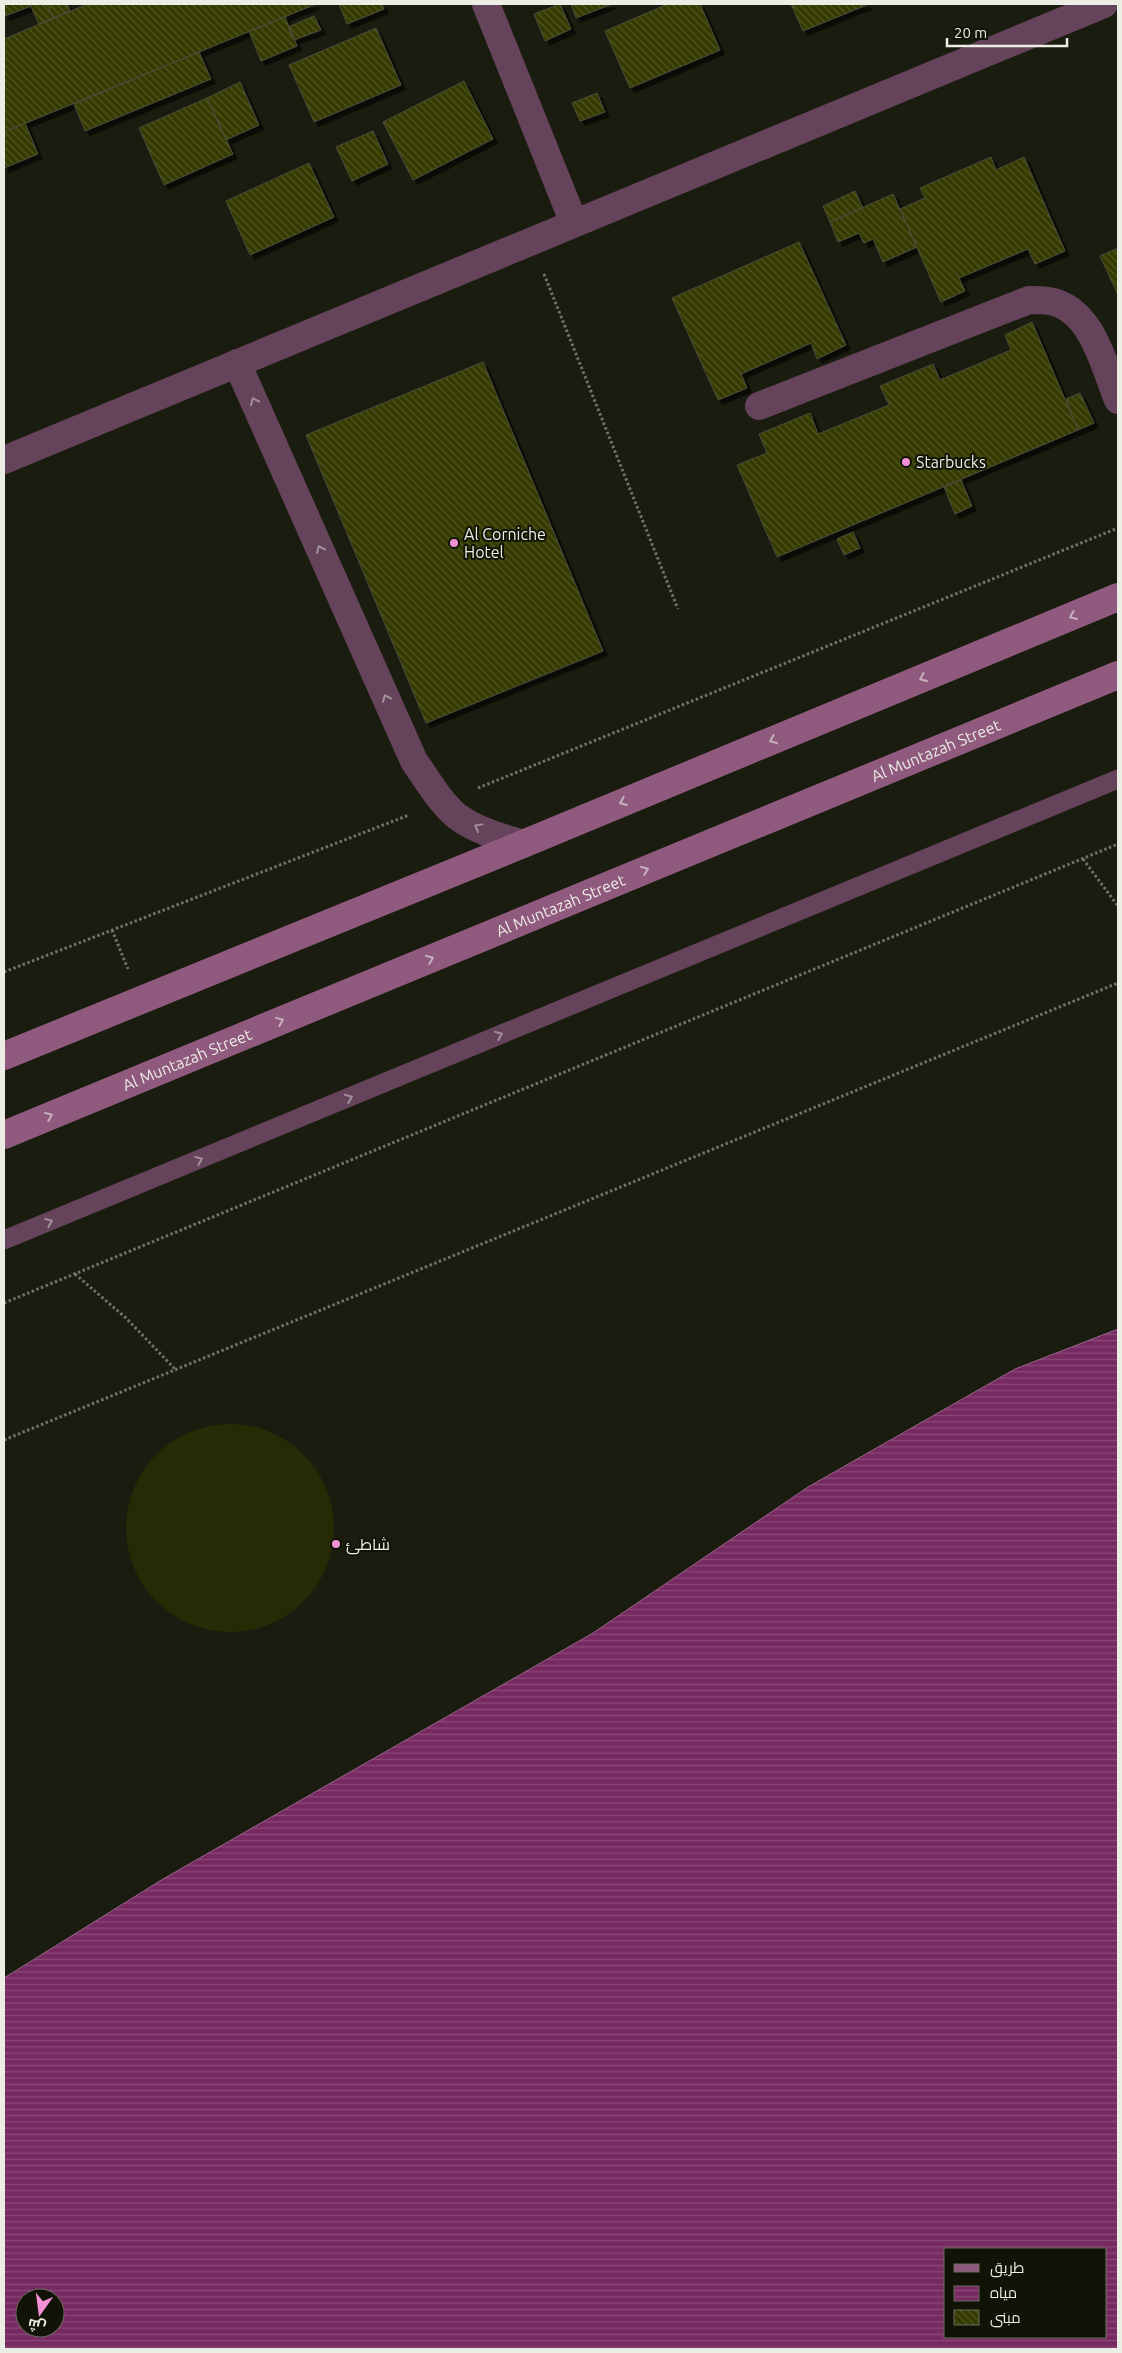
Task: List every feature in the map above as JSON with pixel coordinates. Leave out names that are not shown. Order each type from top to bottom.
[{"type":"main road","points":[[4,1056],[524,844],[1118,597]]},
{"type":"main road","name":"Al Muntazah Street","points":[[4,1135],[1118,675]]},
{"type":"main road","points":[[1090,687],[1118,685]]},
{"type":"street","points":[[486,4],[574,223]]},
{"type":"street","points":[[4,460],[1104,4]]},
{"type":"street","points":[[759,406],[1029,300],[1049,301],[1067,308],[1083,321],[1092,337],[1118,400]]},
{"type":"street","points":[[237,363],[414,761],[444,802],[458,816],[489,834],[524,844]]},
{"type":"lane","points":[[4,1240],[1118,779]]},
{"type":"path","points":[[531,241],[678,609]]},
{"type":"path","points":[[4,972],[444,802],[1118,528]]},
{"type":"path","points":[[4,1303],[1118,844]]},
{"type":"path","points":[[1083,858],[1118,906]]},
{"type":"path","points":[[112,930],[140,1000]]},
{"type":"path","points":[[4,1440],[1118,983]]},
{"type":"path","points":[[74,1274],[126,1318],[175,1369]]},
{"type":"green space","points":[[220,1424],[240,1424],[260,1428],[279,1436],[304,1454],[317,1470],[326,1488],[334,1518],[330,1558],[326,1568],[317,1586],[304,1602],[288,1615],[260,1628],[240,1632],[220,1632],[200,1628],[181,1620],[164,1609],[149,1594],[138,1577],[130,1558],[126,1538],[126,1518],[130,1498],[138,1479],[149,1462],[164,1447],[181,1436],[200,1428]]},
{"type":"water","points":[[1118,1329],[1118,2349],[4,2349],[4,1978],[163,1879],[593,1633],[808,1487],[1015,1369]]},
{"type":"building","points":[[4,4],[30,4],[31,6],[5,16]]},
{"type":"building","points":[[30,4],[47,4],[53,18],[39,24]]},
{"type":"building","points":[[47,4],[67,4],[70,11],[53,18]]},
{"type":"building","points":[[88,4],[316,4],[4,132],[4,39]]},
{"type":"building","points":[[339,4],[382,4],[384,9],[347,24]]},
{"type":"building","points":[[560,4],[571,29],[545,41],[534,14]]},
{"type":"building","points":[[571,4],[612,4],[576,18]]},
{"type":"building","points":[[668,4],[700,4],[720,50],[630,88],[605,31]]},
{"type":"building","points":[[791,4],[869,4],[803,31]]},
{"type":"building","points":[[314,16],[321,30],[294,40],[288,27]]},
{"type":"building","points":[[285,17],[297,46],[261,61],[249,31]]},
{"type":"building","points":[[376,28],[401,85],[314,122],[289,65]]},
{"type":"building","points":[[199,52],[211,79],[85,131],[74,104]]},
{"type":"building","points":[[464,81],[493,139],[413,180],[383,122]]},
{"type":"building","points":[[240,82],[259,125],[226,140],[207,98]]},
{"type":"building","points":[[597,93],[605,112],[580,121],[572,103]]},
{"type":"building","points":[[207,98],[233,154],[164,185],[139,128]]},
{"type":"building","points":[[25,123],[38,154],[4,168],[4,132]]},
{"type":"building","points":[[373,131],[388,164],[352,181],[336,147]]},
{"type":"building","points":[[991,157],[996,170],[1024,157],[1065,251],[1035,264],[1028,249],[959,278],[965,291],[941,302],[900,209],[925,198],[920,188]]},
{"type":"building","points":[[309,163],[334,217],[250,255],[226,201]]},
{"type":"building","points":[[855,191],[863,208],[830,222],[823,206]]},
{"type":"building","points":[[893,194],[917,247],[883,262],[873,239],[864,243],[859,233],[838,242],[830,222]]},
{"type":"building","points":[[799,242],[846,345],[817,359],[811,343],[741,374],[747,388],[718,400],[672,298]]},
{"type":"building","points":[[1118,248],[1118,295],[1100,256]]},
{"type":"building","points":[[1032,322],[1078,430],[777,557],[737,465],[767,453],[759,434],[810,413],[818,434],[889,405],[880,386],[933,364],[940,380],[1011,350],[1005,335]]},
{"type":"building","name":"Al Corniche Hotel","points":[[483,362],[603,651],[426,723],[306,435]]},
{"type":"building","points":[[1080,393],[1094,423],[1078,430],[1066,399]]},
{"type":"building","points":[[961,480],[972,506],[955,514],[944,487]]},
{"type":"building","points":[[853,532],[860,548],[844,555],[837,539]]},
{"type":"place","name":"Starbucks","points":[[906,462]]},
{"type":"place","name":"Al Corniche Hotel","points":[[454,543]]},
{"type":"place","name":"شاطئ","points":[[336,1544]]}]
